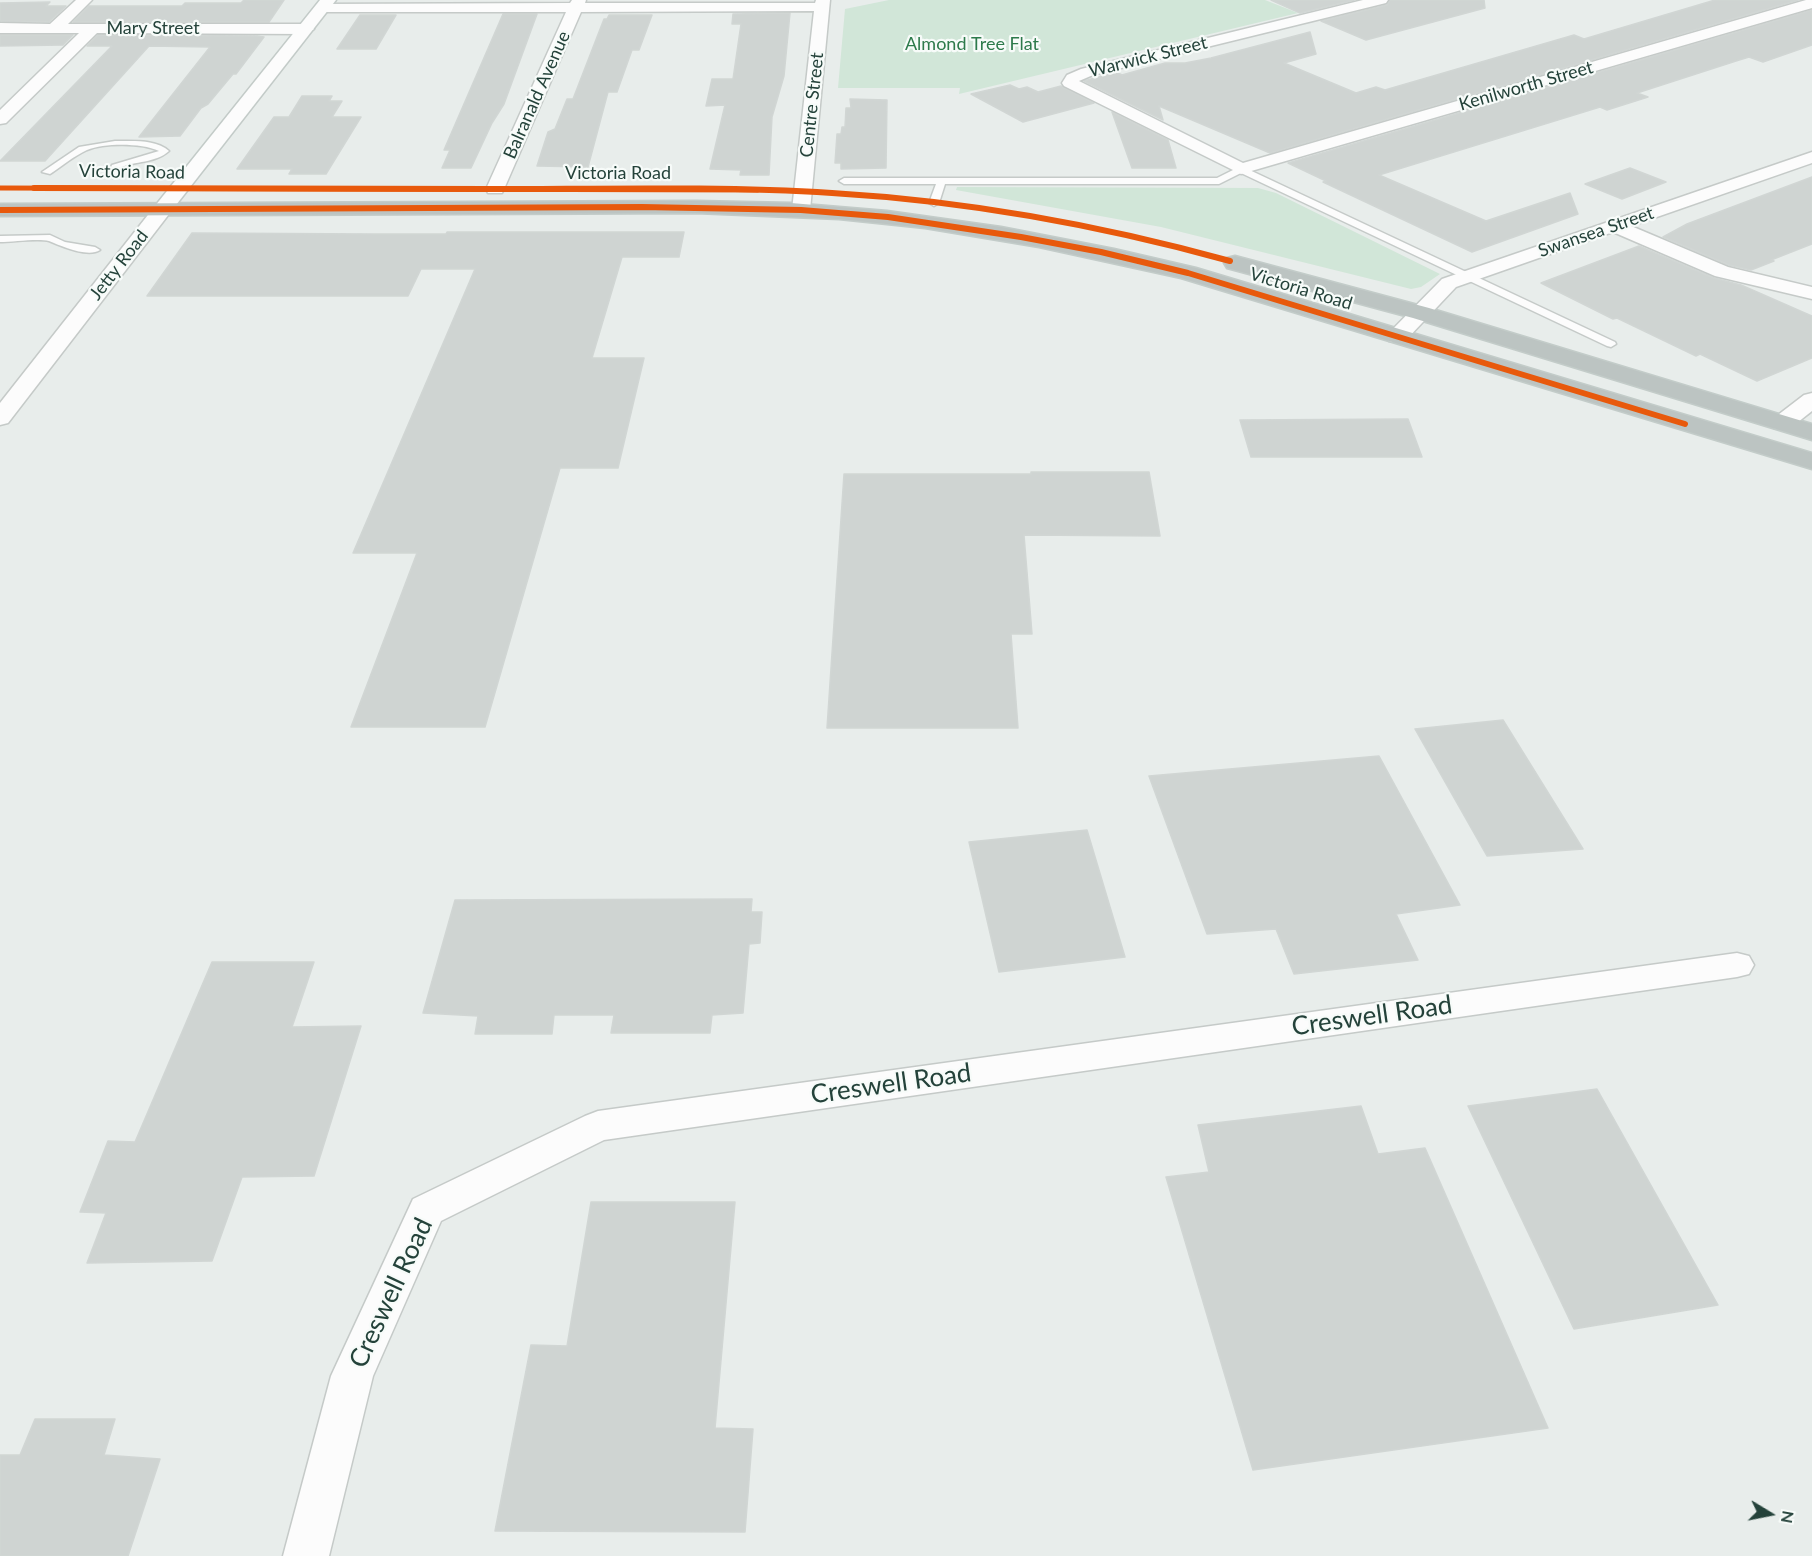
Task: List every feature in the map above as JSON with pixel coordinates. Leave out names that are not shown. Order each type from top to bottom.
[{"type":"highway","name":"Victoria Road","points":[[0,188],[495,189],[803,201],[934,203],[1033,217],[1142,238],[1421,313],[1812,432]]},
{"type":"highway","name":"Victoria Road","points":[[0,210],[642,207],[803,201],[888,217],[1021,237],[1101,252],[1188,273],[1812,461]]},
{"type":"street","points":[[55,27],[85,0]]},
{"type":"street","name":"Warwick Street","points":[[1241,169],[1070,83],[1072,78],[1087,72],[1381,0]]},
{"type":"street","name":"Kenilworth Street","points":[[1241,169],[1812,3]]},
{"type":"street","points":[[325,4],[823,4]]},
{"type":"street","name":"Jetty Road","points":[[0,418],[325,4]]},
{"type":"street","name":"Balranald Avenue","points":[[495,189],[577,4]]},
{"type":"street","name":"Centre Street","points":[[803,201],[823,4]]},
{"type":"street","name":"Mary Street","points":[[0,28],[306,29]]},
{"type":"street","points":[[0,119],[93,28]]},
{"type":"street","name":"Swansea Street","points":[[1397,336],[1449,283],[1812,157]]},
{"type":"street","points":[[1615,226],[1722,272],[1812,293]]},
{"type":"street","points":[[1782,423],[1812,400]]},
{"type":"street","name":"Creswell Road","points":[[306,1556],[352,1376],[427,1210],[598,1126],[1737,964]]},
{"type":"lane","points":[[47,172],[85,148],[105,144],[152,145],[161,147],[165,151],[155,157],[128,160],[115,167],[113,175]]},
{"type":"lane","points":[[844,182],[1219,181],[1241,169],[1611,344]]},
{"type":"lane","points":[[934,203],[941,183]]},
{"type":"lane","points":[[40,238],[59,229]]},
{"type":"lane","points":[[0,239],[50,238],[62,245],[95,250]]},
{"type":"green space","name":"Almond Tree Flat","points":[[889,0],[1265,0],[1298,13],[959,94],[960,88],[838,88],[845,9]]},
{"type":"green space","points":[[957,187],[1258,188],[1276,193],[1440,274],[1421,287],[1411,289],[1161,227],[956,190]]},
{"type":"building","points":[[244,0],[284,0],[269,22],[73,22],[89,6],[182,6],[185,3],[241,3]]},
{"type":"building","points":[[1271,0],[1354,0],[1300,13]]},
{"type":"building","points":[[1390,0],[1484,0],[1485,8],[1366,40],[1321,21],[1387,5]]},
{"type":"building","points":[[1715,0],[1798,0],[1270,153],[1159,106],[1163,120],[1084,81],[1116,72],[1122,75],[1165,63],[1185,63],[1211,58],[1310,32],[1316,54],[1284,63],[1356,93],[1376,87],[1385,90],[1574,35],[1584,39]]},
{"type":"building","points":[[50,2],[46,6],[66,6],[49,22],[0,21],[0,3]]},
{"type":"building","points":[[1812,10],[1812,45],[1763,62],[1749,57],[1637,93],[1648,97],[1607,110],[1600,107],[1379,175],[1486,221],[1570,193],[1578,214],[1472,252],[1323,182],[1326,181],[1288,163]]},
{"type":"building","points":[[790,13],[784,76],[772,117],[769,175],[740,175],[741,170],[710,169],[725,105],[706,106],[712,79],[733,79],[741,24],[732,24],[733,14]]},
{"type":"building","points":[[503,14],[537,14],[504,104],[492,123],[471,168],[442,168],[450,150],[444,150]]},
{"type":"building","points":[[360,15],[396,15],[376,49],[337,49]]},
{"type":"building","points":[[609,15],[652,15],[639,50],[632,50],[617,92],[608,92],[588,167],[537,166],[548,132],[555,129],[567,99],[573,99],[604,19],[607,19]]},
{"type":"building","points":[[0,35],[73,35],[63,45],[0,46]]},
{"type":"building","points":[[98,35],[264,37],[236,74],[233,74],[208,104],[201,108],[180,136],[139,137],[210,47],[149,46],[45,161],[0,161],[112,46],[87,46]]},
{"type":"building","points":[[1010,85],[1019,89],[1027,87],[1038,92],[1061,86],[1094,103],[1023,122],[971,94]]},
{"type":"building","points":[[302,96],[332,96],[329,101],[342,101],[332,117],[361,117],[326,174],[289,174],[292,169],[237,169],[274,117],[289,117]]},
{"type":"building","points":[[850,99],[887,100],[886,168],[841,169],[841,163],[835,163],[837,134],[841,134],[842,127],[845,127],[846,108],[851,108]]},
{"type":"building","points":[[1112,112],[1168,140],[1176,168],[1132,168]]},
{"type":"building","points":[[1630,168],[1666,182],[1622,199],[1585,184]]},
{"type":"building","points":[[1812,177],[1812,244],[1771,260],[1774,261],[1751,270],[1729,265],[1663,237],[1687,224]]},
{"type":"building","points":[[447,232],[684,232],[679,257],[622,257],[592,358],[644,358],[618,468],[560,468],[485,727],[351,727],[417,553],[353,553],[475,269],[421,269],[408,296],[147,296],[192,233],[446,234]]},
{"type":"building","points":[[1639,246],[1714,278],[1741,285],[1812,316],[1812,358],[1757,381],[1700,354],[1696,356],[1617,318],[1613,319],[1541,283]]},
{"type":"building","points":[[1408,419],[1422,457],[1251,457],[1240,420]]},
{"type":"building","points":[[1031,472],[1149,472],[1160,536],[1024,535],[1032,634],[1011,634],[1018,728],[827,728],[844,474],[1031,474]]},
{"type":"building","points":[[1503,720],[1583,849],[1487,856],[1415,729]]},
{"type":"building","points":[[1379,756],[1460,905],[1396,914],[1418,960],[1294,974],[1276,929],[1207,934],[1149,776]]},
{"type":"building","points":[[1087,830],[1125,957],[999,972],[969,842]]},
{"type":"building","points":[[752,899],[751,912],[762,912],[760,943],[749,944],[743,1013],[712,1015],[710,1033],[611,1033],[614,1015],[554,1015],[552,1034],[475,1034],[478,1016],[423,1013],[455,900]]},
{"type":"building","points":[[212,962],[314,962],[292,1027],[361,1026],[314,1176],[242,1177],[212,1261],[87,1263],[106,1213],[80,1212],[108,1141],[135,1142]]},
{"type":"building","points":[[1597,1089],[1718,1305],[1574,1329],[1468,1106]]},
{"type":"building","points":[[1361,1106],[1378,1154],[1425,1148],[1548,1428],[1253,1470],[1166,1177],[1209,1172],[1198,1125]]},
{"type":"building","points":[[591,1202],[735,1202],[715,1428],[753,1429],[745,1532],[495,1531],[531,1345],[567,1346]]},
{"type":"building","points":[[35,1419],[115,1419],[104,1455],[160,1459],[128,1556],[0,1556],[0,1455],[20,1455]]},
{"type":"cycle path","points":[[0,188],[706,189],[834,193],[949,204],[1063,221],[1230,261]]},
{"type":"cycle path","points":[[0,210],[642,207],[801,210],[888,217],[1021,237],[1101,252],[1188,273],[1685,424]]}]
